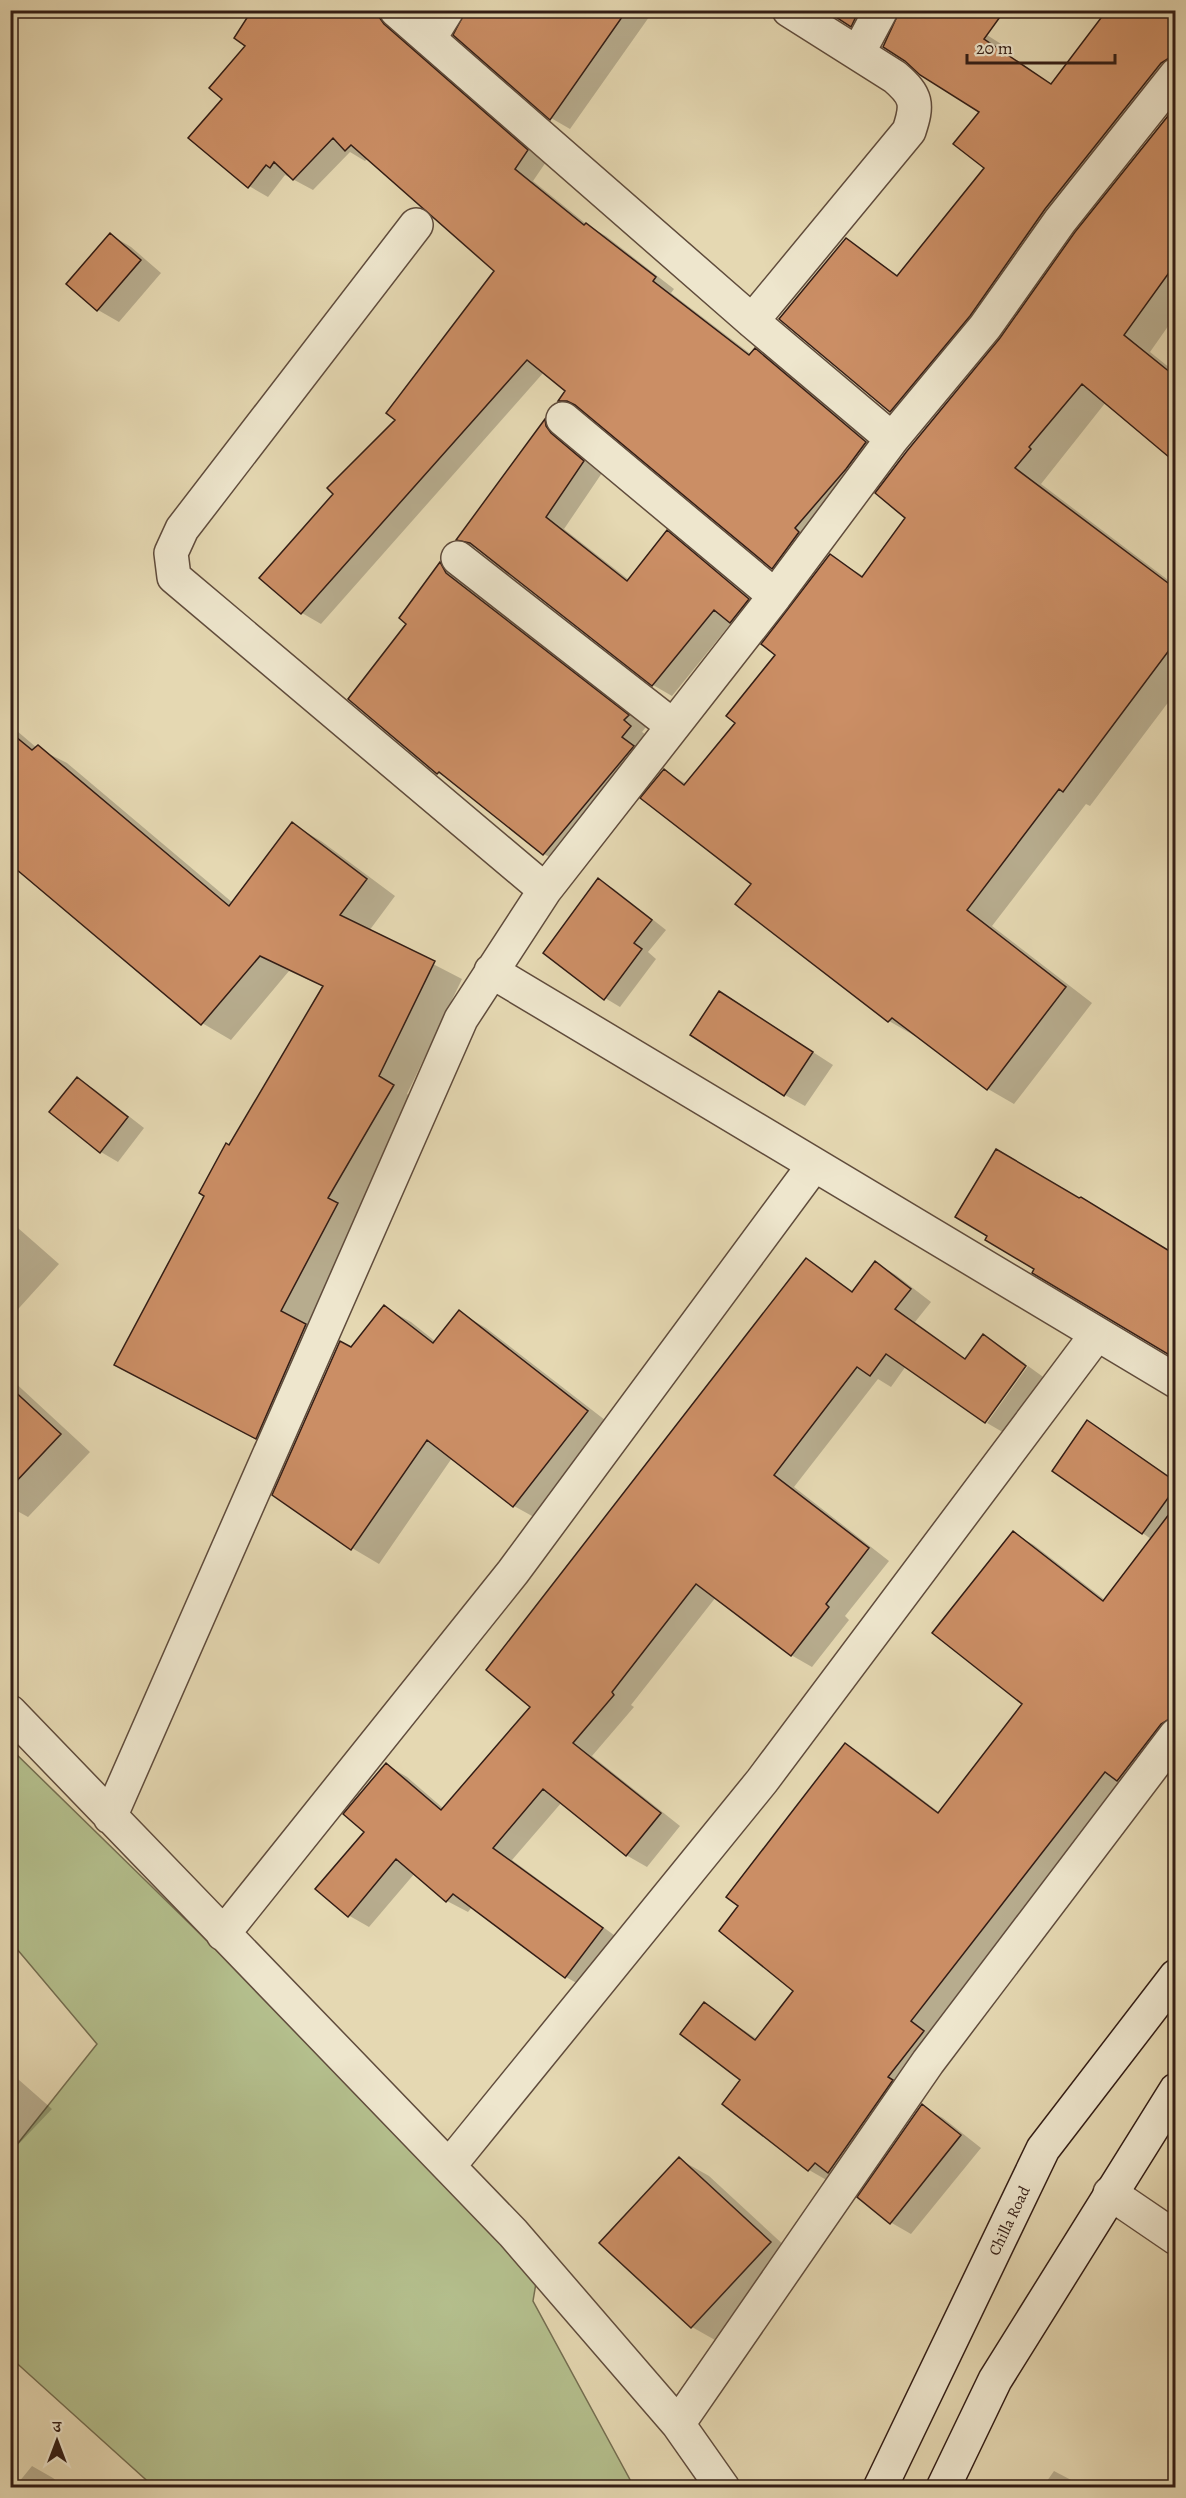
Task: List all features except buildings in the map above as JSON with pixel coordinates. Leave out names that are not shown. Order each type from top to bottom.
[{"type":"street","points":[[396,10],[752,321],[892,439]]},
{"type":"street","points":[[429,39],[447,10]]},
{"type":"street","points":[[752,321],[909,131],[916,110],[910,90],[896,77],[789,10]]},
{"type":"street","points":[[858,53],[881,10]]},
{"type":"street","points":[[110,1817],[461,1019],[545,890],[775,596],[892,439],[985,327],[1060,221],[1176,75]]},
{"type":"street","points":[[416,225],[182,529],[171,553],[174,578],[545,890]]},
{"type":"street","points":[[563,419],[775,596]]},
{"type":"street","points":[[458,558],[673,726]]},
{"type":"street","points":[[491,971],[1176,1381]]},
{"type":"street","points":[[224,1934],[513,1572],[814,1165]]},
{"type":"street","points":[[449,2166],[762,1781],[1097,1334]]},
{"type":"street","points":[[10,1712],[513,2233],[678,2424],[723,2487]]},
{"type":"street","points":[[678,2424],[928,2061],[1176,1735]]},
{"type":"street","name":"Chilla Road","points":[[880,2487],[1043,2149],[1176,1976]]},
{"type":"street","points":[[943,2487],[995,2380],[1176,2090]]},
{"type":"street","points":[[1110,2193],[1176,2238]]},
{"type":"green space","points":[[11,1749],[539,2265],[533,2301],[634,2487],[154,2487],[11,2358],[11,2152],[97,2044],[11,1942]]}]
